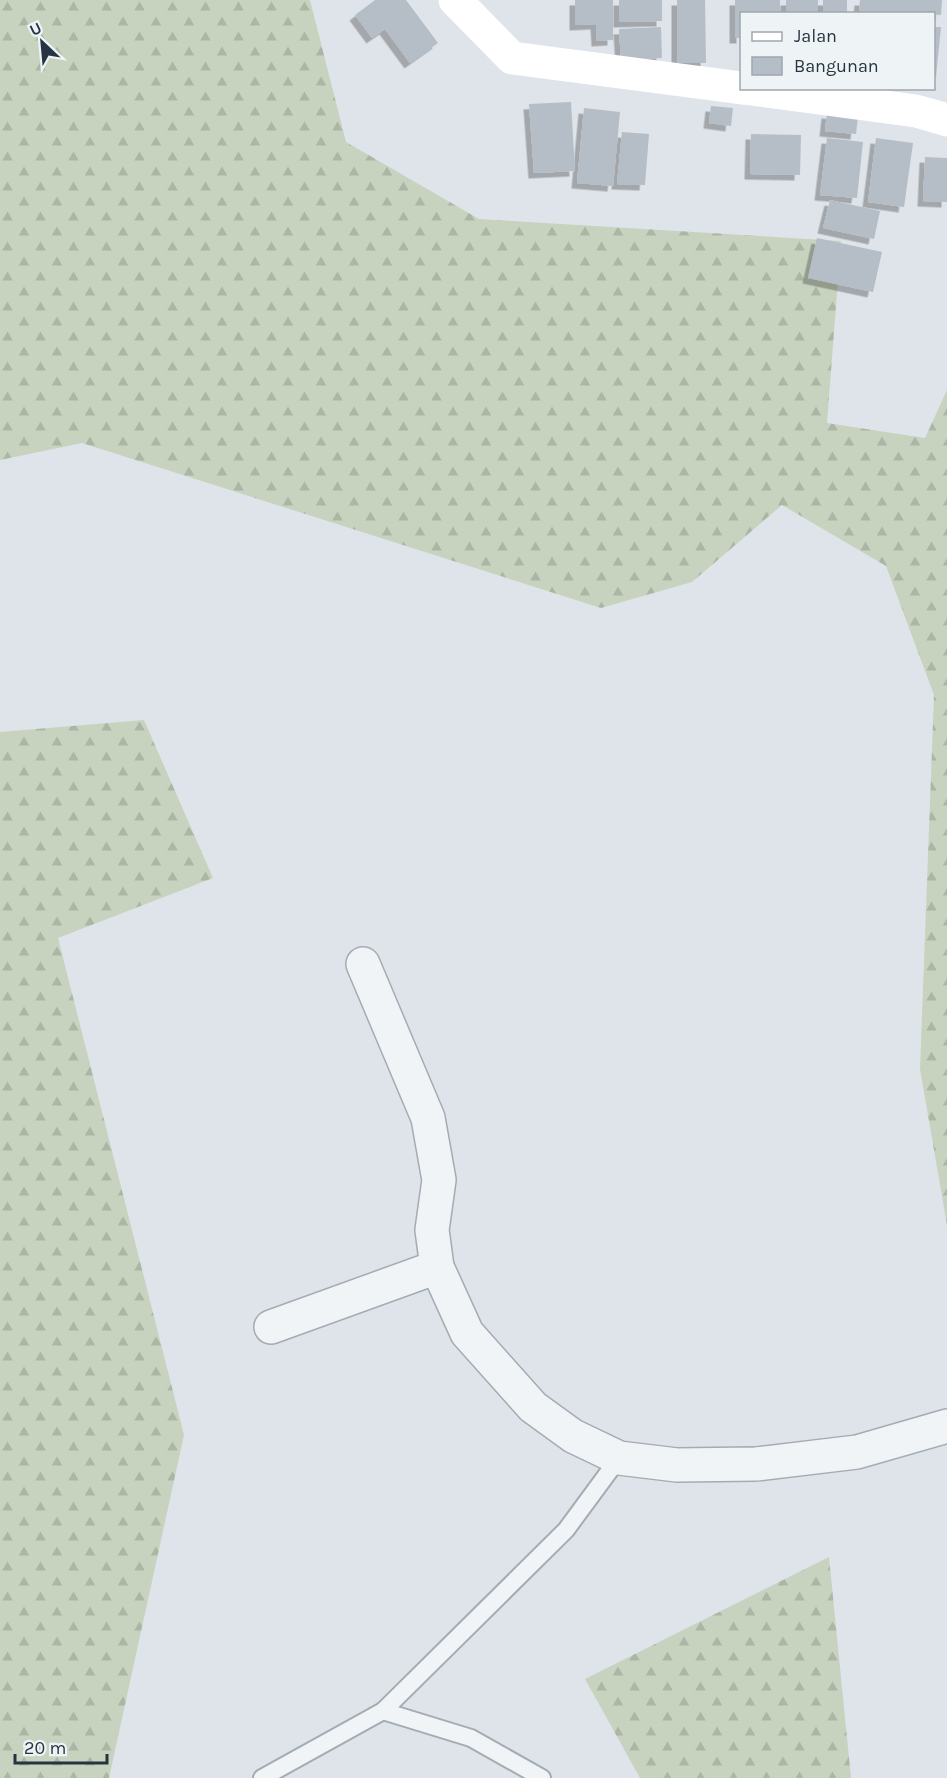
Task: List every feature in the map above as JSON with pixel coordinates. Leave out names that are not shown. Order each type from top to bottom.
[{"type":"main road","points":[[455,0],[512,58],[740,88]]},
{"type":"main road","points":[[758,90],[916,111],[947,120]]},
{"type":"street","points":[[363,964],[428,1118],[439,1180],[432,1230],[437,1267],[467,1333],[533,1407],[573,1436],[619,1458],[676,1466],[756,1464],[857,1452],[947,1425]]},
{"type":"street","points":[[271,1327],[437,1267]]},
{"type":"lane","points":[[262,1778],[383,1711],[566,1530],[619,1458]]},
{"type":"lane","points":[[383,1711],[471,1738],[542,1778]]},
{"type":"green space","points":[[0,0],[310,0],[346,142],[479,219],[841,241],[827,423],[925,438],[947,390],[947,1225],[920,1069],[934,695],[886,566],[782,505],[692,582],[601,608],[82,443],[0,460]]},
{"type":"green space","points":[[144,720],[213,878],[58,938],[184,1435],[109,1778],[0,1778],[0,732]]},
{"type":"green space","points":[[829,1557],[851,1778],[640,1778],[585,1679]]},
{"type":"building","points":[[375,0],[406,0],[438,43],[410,63],[385,29],[372,38],[355,15]]},
{"type":"building","points":[[575,0],[613,0],[613,40],[597,41],[596,24],[575,25]]},
{"type":"building","points":[[619,0],[662,0],[662,21],[619,22]]},
{"type":"building","points":[[677,0],[705,0],[706,63],[677,63]]},
{"type":"building","points":[[735,0],[780,0],[780,12],[740,12],[740,38],[735,38]]},
{"type":"building","points":[[786,0],[818,0],[818,12],[786,12]]},
{"type":"building","points":[[823,0],[847,0],[847,12],[823,12]]},
{"type":"building","points":[[860,0],[942,0],[941,15],[935,15],[935,12],[859,11]]},
{"type":"building","points":[[661,27],[662,58],[621,60],[619,29]]},
{"type":"building","points":[[935,27],[941,27],[936,77]]},
{"type":"building","points":[[571,102],[575,171],[534,173],[529,104]]},
{"type":"building","points":[[711,106],[733,108],[731,126],[709,123]]},
{"type":"building","points":[[584,108],[620,112],[613,186],[577,183]]},
{"type":"building","points":[[827,113],[858,116],[856,134],[825,131]]},
{"type":"building","points":[[622,132],[649,134],[645,185],[617,184]]},
{"type":"building","points":[[751,134],[801,135],[800,175],[750,174]]},
{"type":"building","points":[[827,138],[863,142],[857,198],[820,195]]},
{"type":"building","points":[[876,138],[913,143],[904,207],[868,202]]},
{"type":"building","points":[[925,157],[947,158],[947,202],[923,201]]},
{"type":"building","points":[[830,200],[880,211],[874,239],[823,228]]},
{"type":"building","points":[[817,238],[882,252],[873,292],[808,278]]}]
